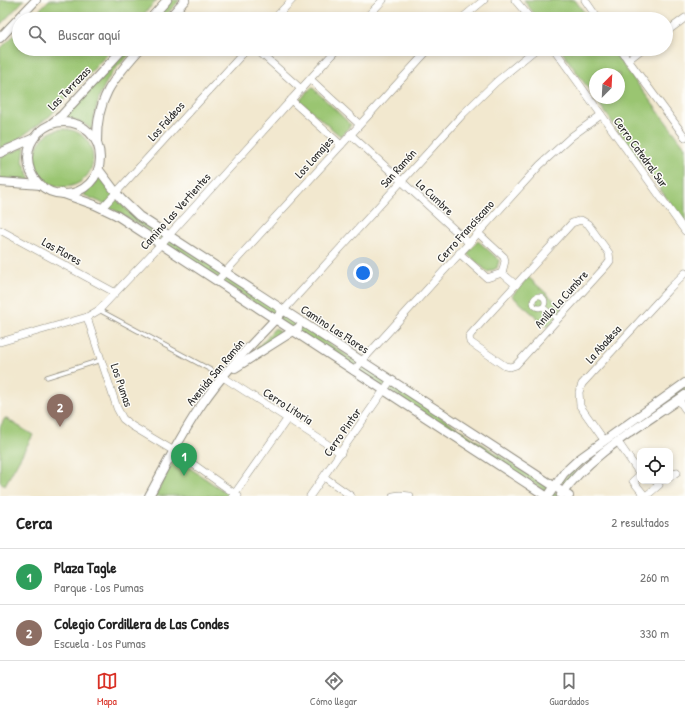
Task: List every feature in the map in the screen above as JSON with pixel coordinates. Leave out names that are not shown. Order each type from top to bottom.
[{"type":"street","points":[[25,12],[36,0]]},
{"type":"street","points":[[156,12],[167,0]]},
{"type":"street","points":[[174,12],[185,0]]},
{"type":"street","points":[[281,12],[292,0]]},
{"type":"street","points":[[372,12],[383,0]]},
{"type":"street","points":[[469,12],[484,0]]},
{"type":"street","points":[[515,0],[525,12]]},
{"type":"street","points":[[587,1],[594,12]]},
{"type":"street","points":[[673,27],[685,18]]},
{"type":"street","points":[[0,38],[12,25]]},
{"type":"street","name":"Las Terrazas","points":[[49,126],[62,115],[117,56]]},
{"type":"street","points":[[97,143],[98,118],[109,88],[115,77],[134,56]]},
{"type":"street","name":"Los Faldeos","points":[[102,208],[241,56]]},
{"type":"street","points":[[264,56],[301,89]]},
{"type":"street","name":"Camino Las Vertientes","points":[[0,342],[87,317],[99,310],[114,292],[161,244],[168,234],[331,56]]},
{"type":"street","name":"Los Lomajes","points":[[217,281],[422,56]]},
{"type":"street","name":"San Ramón","points":[[284,310],[481,96],[527,56]]},
{"type":"street","name":"Cerro Catedral Sur","points":[[559,56],[684,229]]},
{"type":"street","points":[[625,56],[684,134]]},
{"type":"street","points":[[628,60],[633,56]]},
{"type":"street","points":[[310,79],[359,124]]},
{"type":"street","points":[[291,100],[341,145]]},
{"type":"street","name":"Cerro Franciscano","points":[[354,371],[459,253],[545,160],[572,136],[601,115]]},
{"type":"street","points":[[65,122],[76,124],[90,132],[97,143],[100,153],[99,170],[87,186],[75,192],[61,193],[47,189],[40,185],[32,174],[28,160],[28,151],[34,138],[39,132],[49,126],[65,122]]},
{"type":"street","name":"La Cumbre","points":[[350,134],[469,243]]},
{"type":"street","points":[[0,153],[34,138]]},
{"type":"street","name":"Camino Las Flores","points":[[99,170],[116,193],[133,211],[554,486],[564,495]]},
{"type":"street","points":[[0,182],[40,185]]},
{"type":"street","name":"Camino Las Flores","points":[[61,193],[102,208],[161,244],[547,496]]},
{"type":"street","name":"Anillo La Cumbre","points":[[581,220],[586,222],[609,253],[610,261],[518,363],[513,366],[508,366],[472,343],[469,339],[471,334],[516,285],[572,223],[581,220]]},
{"type":"street","name":"Las Flores","points":[[0,230],[114,292]]},
{"type":"street","points":[[478,233],[504,257],[505,261],[502,274]]},
{"type":"street","points":[[459,253],[487,278],[502,274]]},
{"type":"street","name":"La Abadesa","points":[[604,440],[580,406],[579,392],[582,384],[685,273]]},
{"type":"street","points":[[502,274],[516,285]]},
{"type":"street","points":[[543,307],[557,319]]},
{"type":"street","name":"Avenida San Ramón","points":[[149,496],[202,403],[225,375],[284,310]]},
{"type":"street","name":"Los Pumas","points":[[87,317],[117,408],[123,419],[174,451],[235,495]]},
{"type":"street","points":[[225,375],[304,323]]},
{"type":"street","name":"Cerro Litoria","points":[[225,375],[340,453]]},
{"type":"street","name":"Cerro Pintor","points":[[310,496],[391,380]]},
{"type":"street","points":[[547,496],[574,464],[604,440],[685,383]]},
{"type":"street","points":[[564,495],[574,479],[590,462],[682,397],[685,409]]},
{"type":"street","points":[[235,495],[288,418]]},
{"type":"street","points":[[618,442],[637,470]]},
{"type":"street","points":[[673,475],[677,472]]},
{"type":"street","points":[[324,477],[351,496]]},
{"type":"street","points":[[637,477],[633,481],[645,496],[658,484]]},
{"type":"street","points":[[393,496],[400,494],[410,496]]},
{"type":"lane","points":[[99,310],[225,375]]},
{"type":"lane","points":[[47,377],[101,360]]},
{"type":"green space","points":[[0,0],[24,0],[12,12],[0,25]]},
{"type":"green space","points":[[49,0],[157,0],[146,12],[37,12]]},
{"type":"green space","points":[[172,0],[180,0],[169,12],[161,12]]},
{"type":"green space","points":[[524,0],[575,0],[584,12],[533,12]]},
{"type":"green space","points":[[12,37],[12,56],[106,56],[50,116],[14,142],[0,148],[0,49]]},
{"type":"green space","points":[[121,56],[128,56],[115,69],[101,92],[92,130],[81,122],[67,119],[66,116]]},
{"type":"green space","points":[[565,56],[616,56],[685,147],[685,224],[599,104],[625,104],[625,68],[589,68],[589,90]]},
{"type":"green space","points":[[311,88],[313,88],[351,125],[341,136],[301,102],[301,99]]},
{"type":"green space","points":[[64,129],[75,131],[88,142],[91,147],[93,158],[91,169],[80,182],[75,185],[64,187],[53,185],[40,174],[37,169],[35,158],[37,147],[48,134],[53,131]]},
{"type":"green space","points":[[25,147],[23,161],[31,180],[0,179],[0,157]]},
{"type":"green space","points":[[98,175],[101,175],[114,196],[131,213],[561,496],[553,496],[281,321],[135,222],[100,202],[84,195],[84,192],[94,184]]},
{"type":"green space","points":[[478,241],[499,260],[497,268],[488,272],[467,254]]},
{"type":"green space","points":[[528,277],[564,309],[548,327],[512,296]]},
{"type":"green space","points":[[275,328],[283,334],[253,353]]},
{"type":"green space","points":[[685,386],[685,390],[581,466],[564,484],[561,482],[581,462]]},
{"type":"green space","points":[[5,418],[33,435],[5,485],[0,482],[0,427]]},
{"type":"green space","points":[[175,458],[228,494],[226,496],[155,496]]},
{"type":"place","name":"Colegio Cordillera de Las Condes","points":[[60,427]]},
{"type":"place","name":"Plaza Tagle","points":[[184,476]]}]
